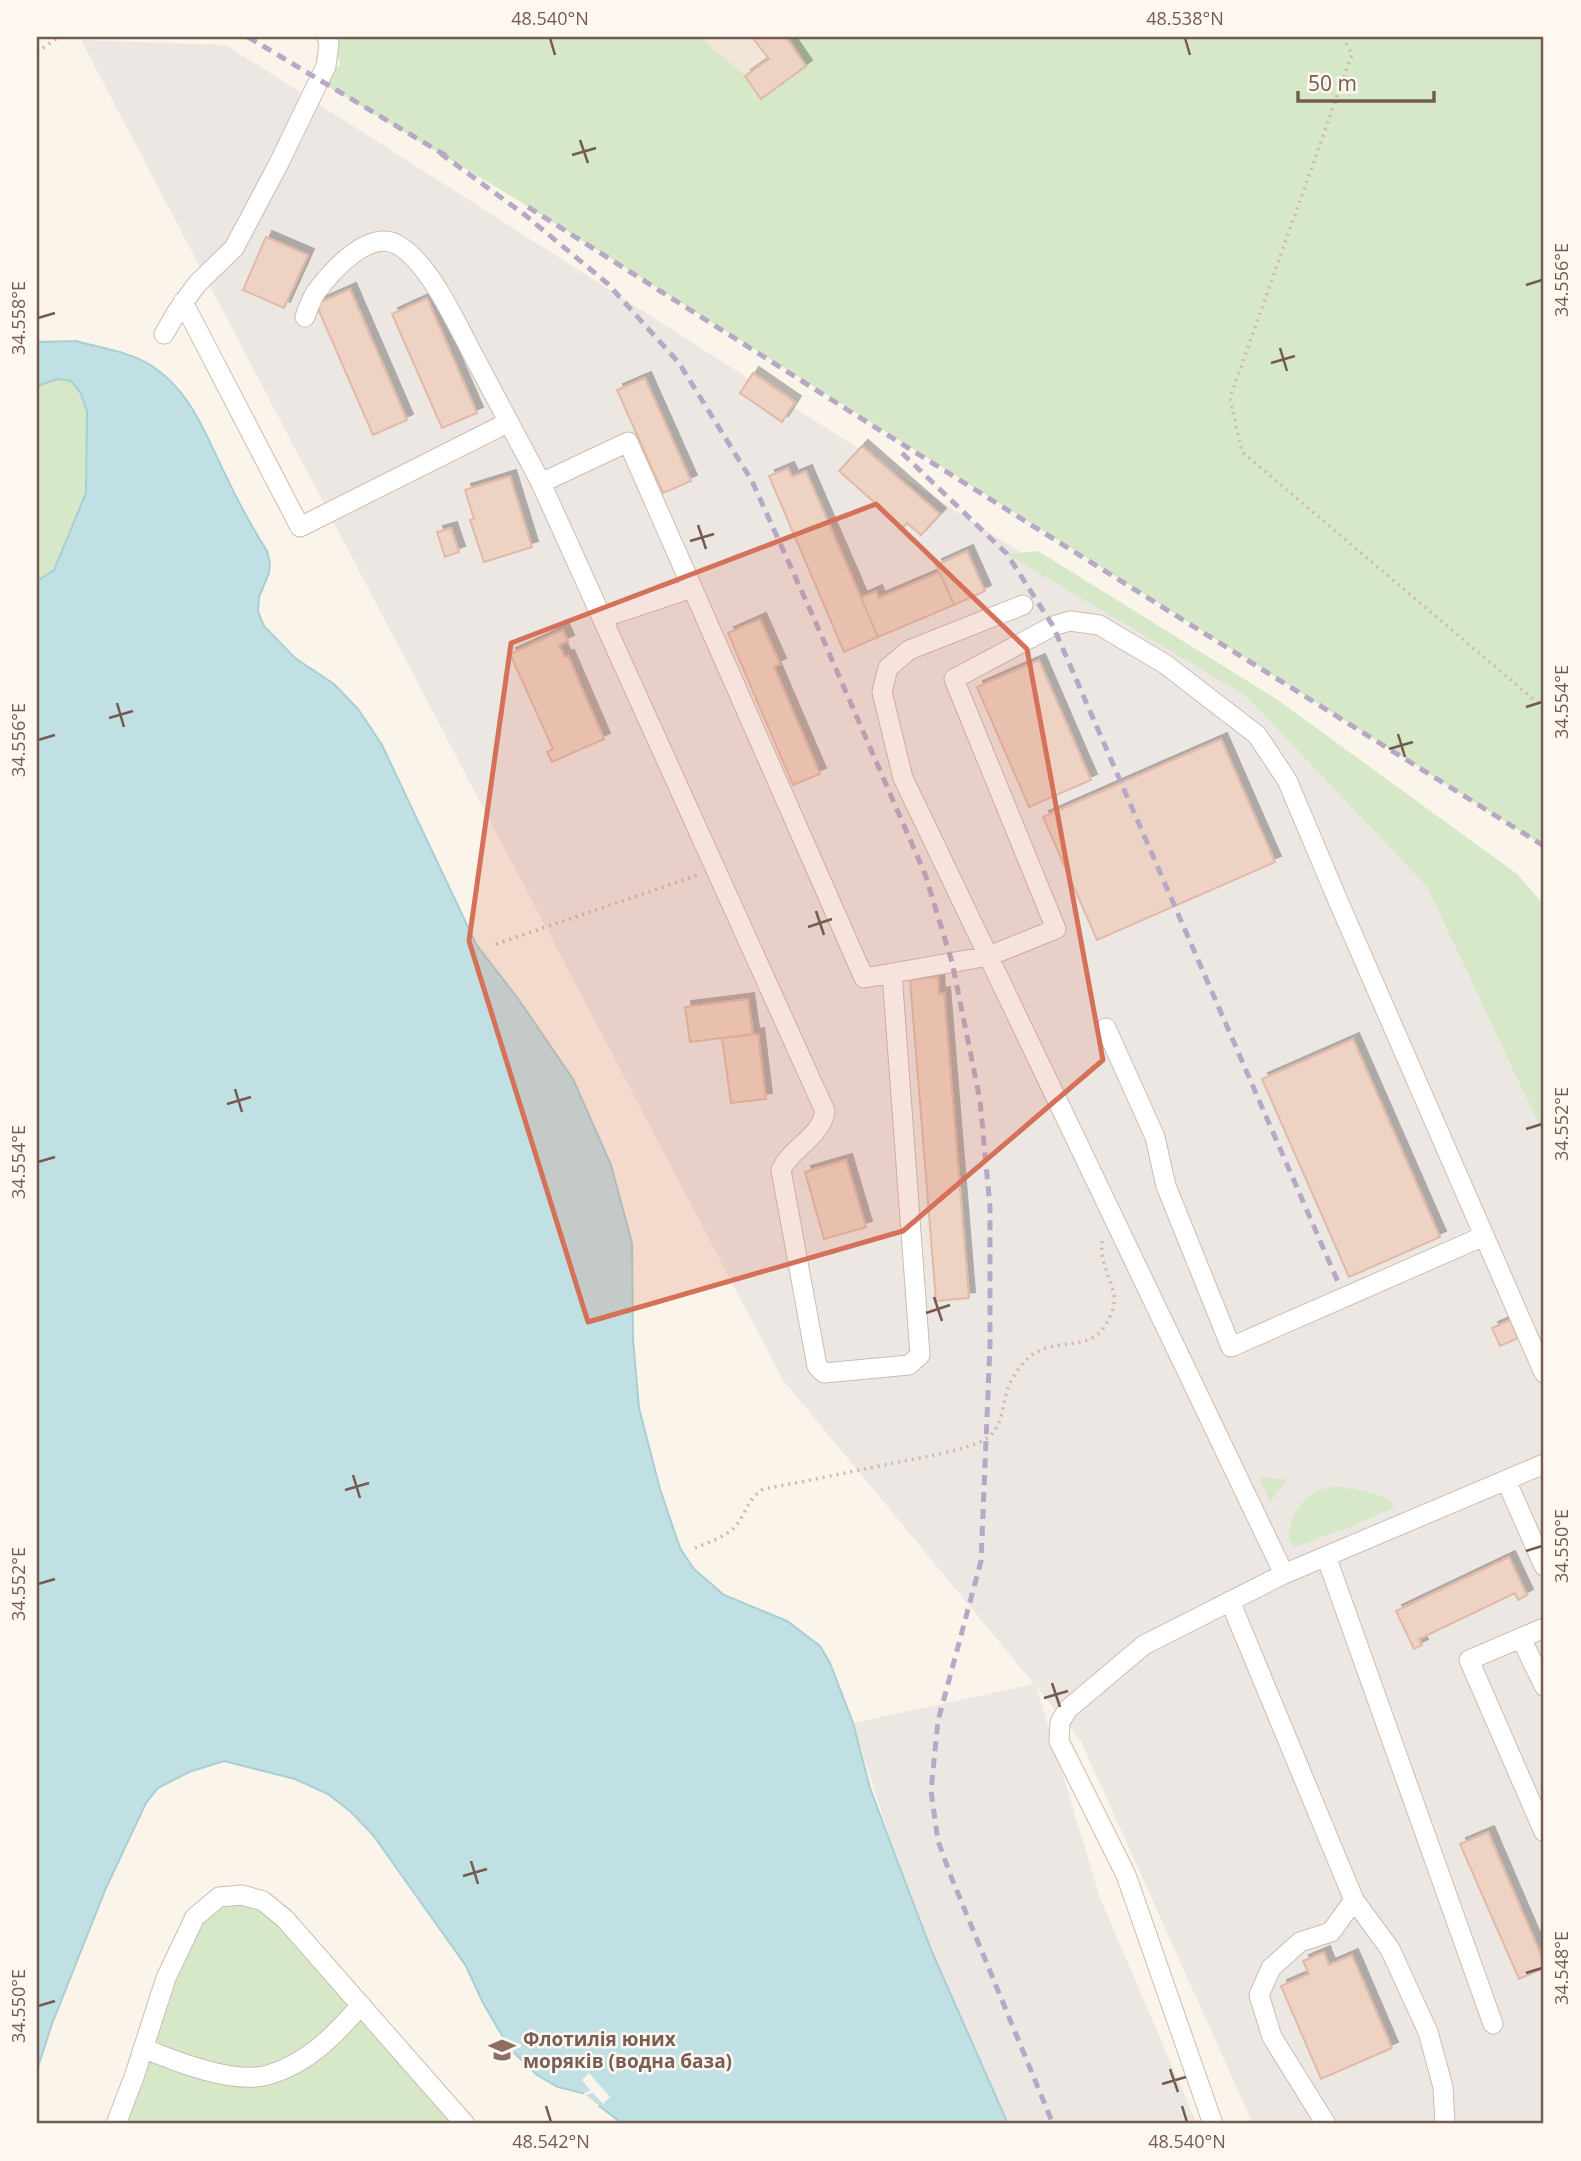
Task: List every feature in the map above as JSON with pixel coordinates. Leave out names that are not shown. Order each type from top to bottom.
[{"type":"street","points":[[164,334],[197,284],[234,248],[326,66],[329,44],[327,37]]},
{"type":"street","points":[[305,317],[314,294],[341,262],[376,242],[395,243],[414,257],[441,296],[541,483],[825,1111],[824,1121],[785,1160],[780,1170],[817,1366],[824,1373],[909,1365],[920,1355],[892,973]]},
{"type":"street","points":[[184,302],[300,527],[509,422]]},
{"type":"street","points":[[541,483],[628,442],[863,978],[989,956],[1056,929],[954,679],[1053,626],[1070,621],[1099,625],[1165,664],[1257,735],[1287,780],[1544,1373]]},
{"type":"street","points":[[602,618],[692,588]]},
{"type":"street","points":[[1023,605],[909,650],[888,668],[882,692],[903,778],[1284,1574]]},
{"type":"street","points":[[1106,1028],[1155,1138],[1166,1186],[1231,1347],[1484,1236]]},
{"type":"street","points":[[1213,2124],[1126,1875],[1059,1741],[1060,1722],[1068,1709],[1144,1645],[1284,1574],[1544,1464]]},
{"type":"street","points":[[1506,1480],[1544,1566]]},
{"type":"street","points":[[1326,1556],[1493,2024]]},
{"type":"street","points":[[1230,1601],[1354,1900],[1390,1948],[1428,2032],[1443,2087],[1445,2124]]},
{"type":"street","points":[[1544,1628],[1469,1660],[1544,1832]]},
{"type":"street","points":[[1521,1638],[1544,1686]]},
{"type":"street","points":[[116,2124],[166,1978],[195,1917],[219,1897],[242,1895],[263,1901],[285,1919],[465,2124]]},
{"type":"street","points":[[1326,2124],[1272,2037],[1259,1995],[1271,1969],[1300,1942],[1331,1932],[1354,1900]]},
{"type":"street","points":[[143,2048],[200,2069],[231,2076],[265,2076],[295,2064],[321,2047],[361,2005]]},
{"type":"path","points":[[37,52],[59,37]]},
{"type":"path","points":[[1343,37],[1352,54],[1230,398],[1242,452],[1544,708]]},
{"type":"path","points":[[496,944],[716,869]]},
{"type":"path","points":[[695,1548],[720,1538],[734,1528],[744,1514],[750,1498],[763,1489],[956,1450],[988,1438],[1000,1419],[1007,1390],[1020,1368],[1034,1353],[1046,1348],[1085,1342],[1102,1330],[1114,1307],[1115,1297],[1100,1250],[1103,1236],[1117,1223]]},
{"type":"highlighted area","points":[[876,504],[1027,649],[1103,1060],[903,1231],[588,1322],[469,941],[511,643]]},
{"type":"shaded area","points":[[675,37],[809,37],[807,73],[756,109]]},
{"type":"shaded area","points":[[81,40],[226,45],[1246,696],[1427,887],[1544,1136],[1544,2124],[1253,2124],[1081,1741],[1036,1686],[1100,1898],[1197,2124],[1008,2124],[932,1952],[898,1863],[853,1723],[1034,1684],[783,1380]]},
{"type":"green space","points":[[333,37],[710,37],[704,41],[745,76],[761,98],[806,66],[790,37],[1544,37],[1544,846],[521,202],[319,81],[340,65]]},
{"type":"green space","points":[[58,379],[71,381],[80,392],[87,411],[86,493],[54,570],[37,581],[37,386]]},
{"type":"green space","points":[[1038,551],[1275,698],[1517,874],[1544,905],[1544,1136],[1427,887],[1246,696],[1007,554]]},
{"type":"green space","points":[[1259,1477],[1287,1480],[1270,1502]]},
{"type":"green space","points":[[1338,1486],[1377,1495],[1395,1507],[1295,1547],[1289,1541],[1296,1511],[1309,1496]]},
{"type":"green space","points":[[240,1902],[260,1908],[281,1924],[455,2124],[124,2124],[174,1980],[201,1920],[221,1903]]},
{"type":"water","points":[[76,341],[144,361],[166,377],[188,402],[240,505],[267,551],[269,573],[259,597],[258,611],[264,626],[295,658],[334,684],[358,709],[382,745],[476,944],[519,1000],[573,1079],[611,1165],[632,1243],[633,1339],[639,1408],[660,1489],[680,1548],[694,1569],[724,1595],[787,1621],[820,1646],[830,1663],[853,1723],[870,1788],[932,1952],[1008,2124],[623,2124],[582,2093],[558,2087],[537,2075],[510,2049],[483,2003],[466,1966],[373,1835],[351,1812],[328,1794],[295,1779],[224,1761],[189,1772],[158,1788],[146,1803],[106,1888],[52,2024],[37,2070],[37,581],[54,570],[86,493],[87,411],[80,392],[71,381],[58,379],[37,386],[37,342]]},
{"type":"pier","points":[[589,2073],[610,2097],[603,2104],[593,2093],[586,2095],[599,2105],[597,2108],[580,2096],[590,2090],[582,2080]]},
{"type":"building","points":[[752,37],[786,37],[806,66],[761,99],[745,76],[769,59]]},
{"type":"building","points":[[266,237],[308,255],[284,308],[243,290]]},
{"type":"building","points":[[350,289],[407,420],[373,435],[316,304]]},
{"type":"building","points":[[427,298],[477,413],[442,428],[392,314]]},
{"type":"building","points":[[753,373],[795,402],[782,422],[740,393]]},
{"type":"building","points":[[645,378],[691,481],[663,493],[617,390]]},
{"type":"building","points":[[862,446],[940,514],[921,535],[907,523],[903,528],[839,471]]},
{"type":"building","points":[[788,468],[792,477],[806,471],[878,637],[844,652],[769,476]]},
{"type":"building","points":[[510,476],[532,547],[484,562],[470,520],[474,519],[465,490]]},
{"type":"building","points":[[451,528],[459,552],[445,557],[437,532]]},
{"type":"building","points":[[967,551],[985,591],[954,605],[936,565]]},
{"type":"building","points":[[940,572],[954,605],[878,637],[861,598],[876,591],[879,598]]},
{"type":"building","points":[[760,619],[780,664],[774,667],[820,774],[793,785],[728,633]]},
{"type":"building","points":[[563,630],[568,641],[559,645],[565,657],[568,656],[604,739],[552,762],[547,752],[553,749],[510,654]]},
{"type":"building","points":[[1039,660],[1091,780],[1029,807],[977,687]]},
{"type":"building","points":[[1221,739],[1275,862],[1097,940],[1043,817]]},
{"type":"building","points":[[938,977],[939,994],[944,993],[969,1298],[936,1301],[910,979]]},
{"type":"building","points":[[748,999],[753,1034],[690,1042],[685,1007]]},
{"type":"building","points":[[758,1034],[766,1099],[731,1103],[722,1038]]},
{"type":"building","points":[[1353,1039],[1440,1237],[1349,1277],[1262,1079]]},
{"type":"building","points":[[846,1160],[866,1227],[824,1239],[805,1172]]},
{"type":"building","points":[[1510,1320],[1518,1338],[1500,1346],[1492,1328]]},
{"type":"building","points":[[1509,1557],[1527,1595],[1518,1600],[1515,1593],[1419,1639],[1422,1645],[1414,1649],[1396,1611]]},
{"type":"building","points":[[1488,1832],[1544,1962],[1544,1968],[1519,1979],[1460,1844]]},
{"type":"building","points":[[1324,1952],[1329,1965],[1352,1955],[1392,2048],[1321,2079],[1281,1986],[1309,1974],[1303,1961]]},
{"type":"railway","points":[[248,37],[448,157]]},
{"type":"railway","points":[[440,153],[525,215],[608,284],[679,363],[752,481],[925,874],[952,962],[980,1100],[990,1207],[990,1345],[981,1561],[938,1721],[931,1791],[938,1841],[1053,2124]]},
{"type":"railway","points":[[528,207],[1544,846]]},
{"type":"railway","points":[[902,453],[1007,554],[1053,626],[1338,1282]]},
{"type":"place","name":"Флотилія юних моряків (водна база)","points":[[502,2050]]}]
